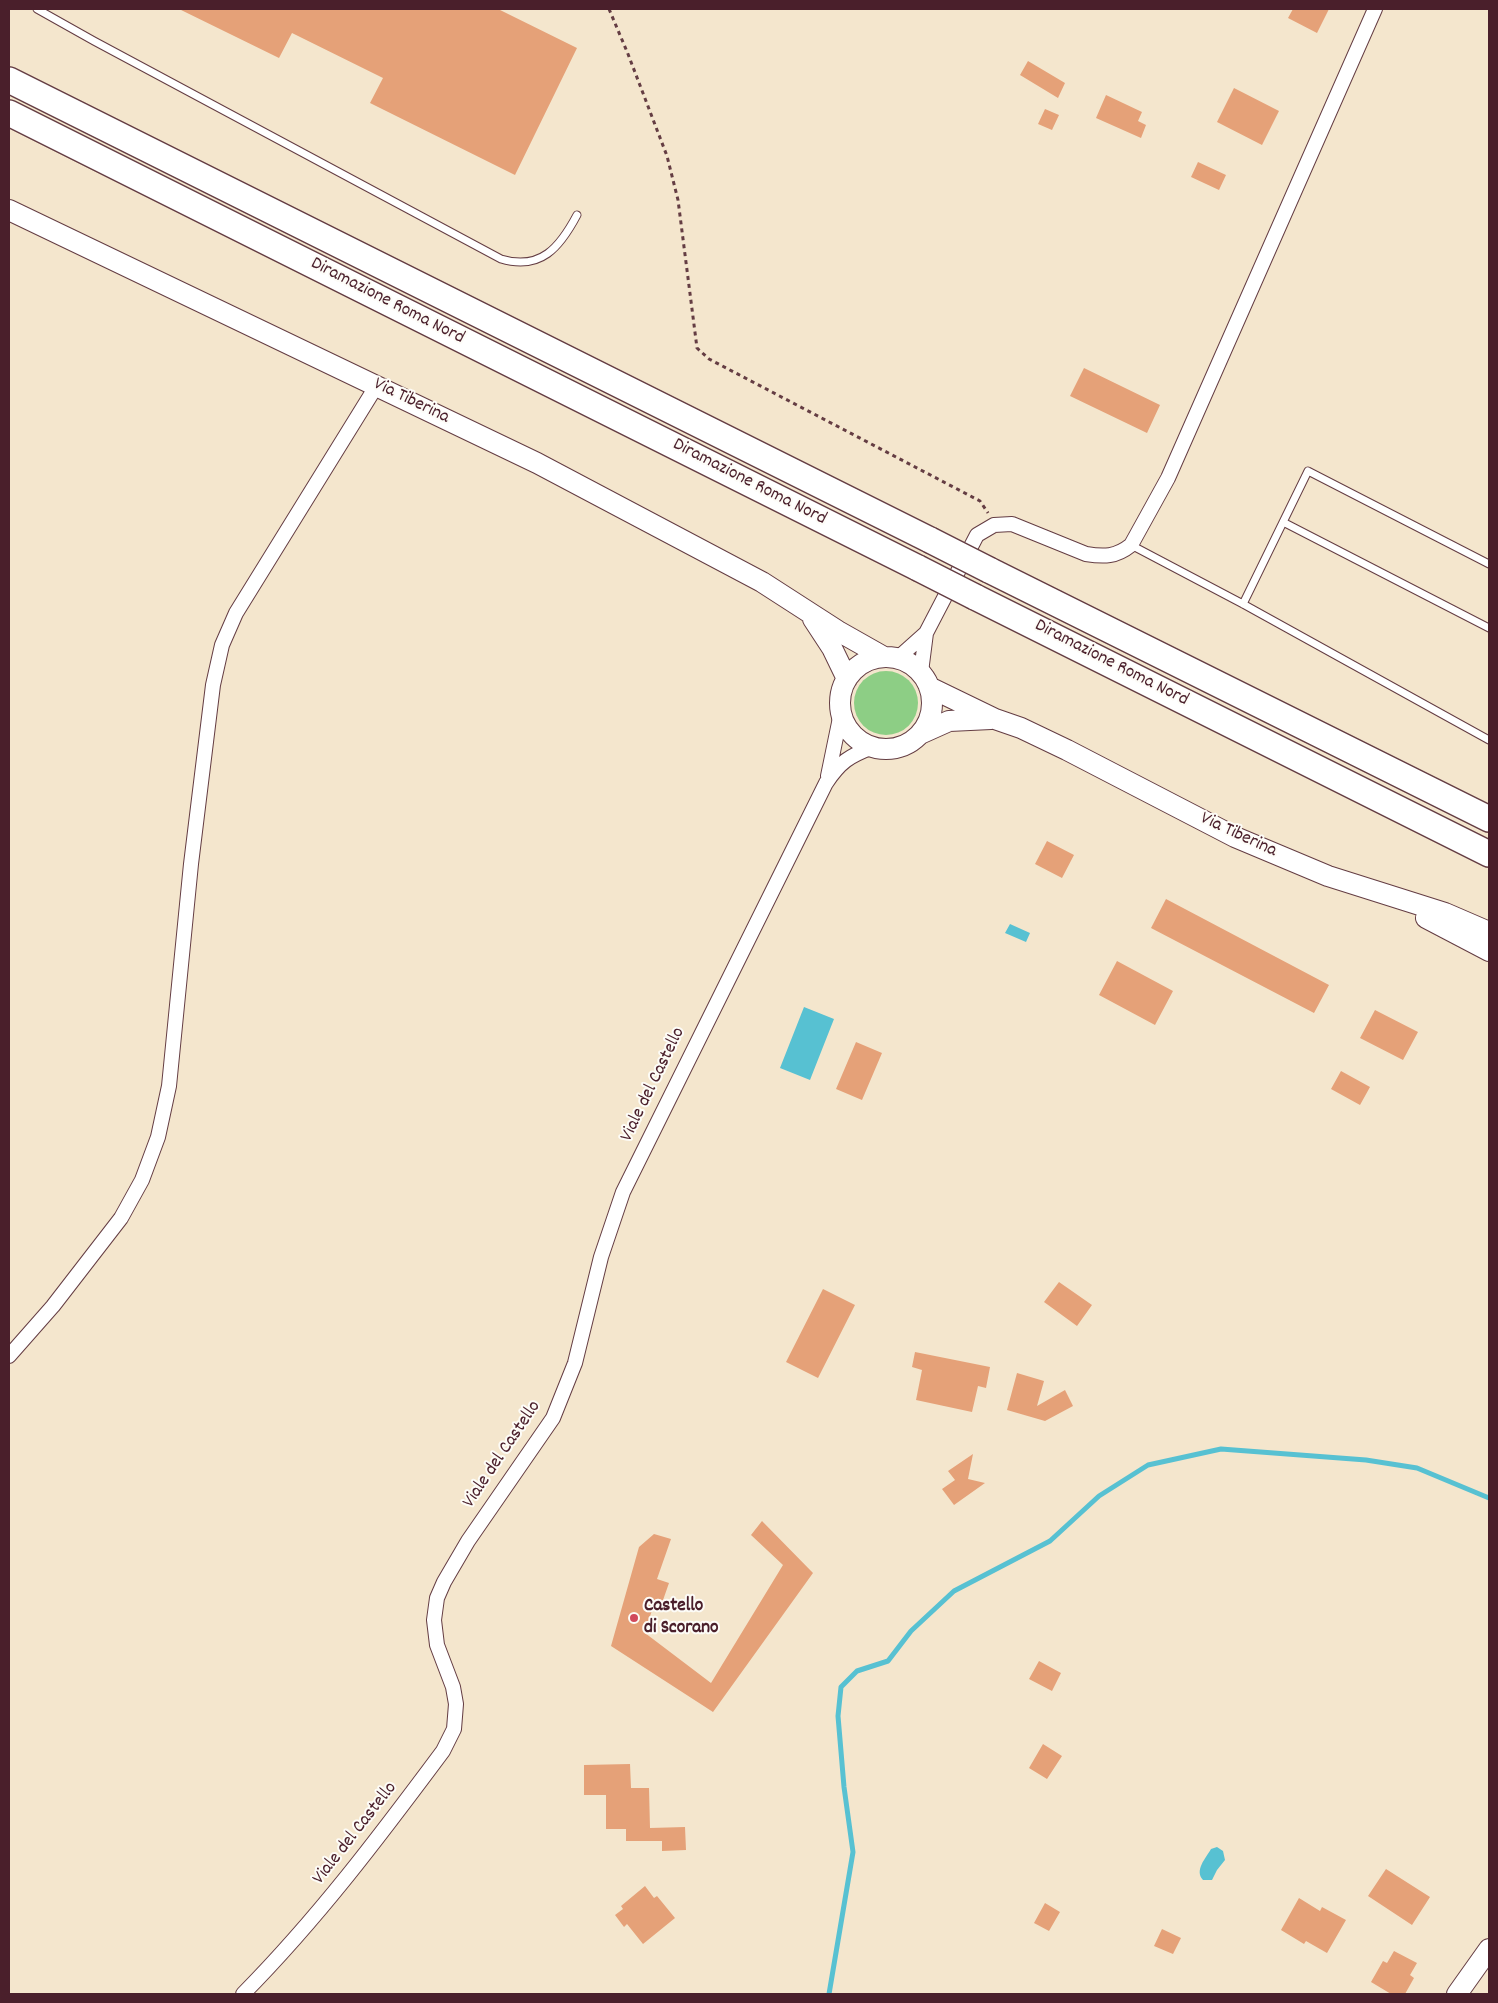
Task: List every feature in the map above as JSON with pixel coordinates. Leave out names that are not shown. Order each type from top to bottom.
[{"type":"highway","name":"Diramazione Roma Nord","points":[[9,80],[1489,819]]},
{"type":"highway","name":"Diramazione Roma Nord","points":[[9,113],[1489,854]]},
{"type":"main road","name":"Via Tiberina","points":[[9,210],[545,467],[762,582],[838,631],[891,657]]},
{"type":"main road","points":[[806,609],[832,648],[846,679]]},
{"type":"main road","points":[[891,657],[910,664],[925,680],[995,719],[956,719],[920,734],[899,748],[886,749],[873,747],[862,742],[852,734],[845,724],[841,713],[840,701],[846,679],[856,667],[869,660],[891,657]]},
{"type":"main road","points":[[920,734],[927,724],[931,712],[932,699],[925,680]]},
{"type":"main road","name":"Via Tiberina","points":[[995,719],[1021,728],[1067,750],[1235,837],[1328,876],[1445,913],[1489,932]]},
{"type":"main road","points":[[1328,876],[1438,924],[1489,951]]},
{"type":"main road","points":[[1457,1994],[1489,1949]]},
{"type":"street","points":[[925,680],[926,633],[977,535],[994,525],[1012,524],[1086,554],[1099,556],[1117,554],[1131,545],[1168,478],[1375,9]]},
{"type":"street","points":[[9,1356],[53,1306],[121,1218],[142,1180],[158,1137],[169,1086],[213,685],[222,645],[236,613],[377,385]]},
{"type":"street","points":[[891,657],[926,633]]},
{"type":"street","points":[[826,784],[835,749],[841,713]]},
{"type":"street","points":[[826,784],[843,761],[854,754],[873,747]]},
{"type":"street","name":"Viale del Castello","points":[[243,1994],[313,1919],[342,1884],[451,1738],[456,1721],[456,1704],[453,1687],[437,1645],[434,1620],[435,1605],[440,1590],[468,1541],[553,1418],[575,1363],[601,1258],[623,1192],[826,784]]},
{"type":"lane","points":[[37,9],[501,259],[523,263],[540,259],[560,244],[577,215]]},
{"type":"lane","points":[[1243,604],[1308,471],[1489,564]]},
{"type":"lane","points":[[1283,522],[1489,628]]},
{"type":"lane","points":[[1131,545],[1243,604],[1489,740]]},
{"type":"path","points":[[608,9],[628,54],[667,156],[678,200],[697,348],[709,359],[980,501],[994,525]]},
{"type":"green space","points":[[886,671],[904,677],[912,685],[918,703],[912,721],[904,729],[886,735],[868,729],[860,721],[854,703],[860,685],[868,677]]},
{"type":"water","points":[[1010,924],[1030,933],[1026,942],[1005,933]]},
{"type":"water","points":[[804,1007],[834,1019],[810,1080],[780,1068]]},
{"type":"water","points":[[1217,1847],[1223,1851],[1225,1860],[1212,1880],[1203,1880],[1200,1868],[1211,1849]]},
{"type":"building","points":[[179,9],[498,9],[577,48],[515,175],[370,103],[383,78],[292,33],[279,58]]},
{"type":"building","points":[[1293,9],[1329,9],[1317,33],[1288,18]]},
{"type":"building","points":[[1028,61],[1065,83],[1058,98],[1020,75]]},
{"type":"building","points":[[1234,88],[1279,111],[1262,145],[1217,122]]},
{"type":"building","points":[[1106,95],[1142,112],[1138,121],[1146,125],[1141,138],[1096,118]]},
{"type":"building","points":[[1045,109],[1059,115],[1052,130],[1038,124]]},
{"type":"building","points":[[1198,162],[1226,175],[1219,190],[1191,177]]},
{"type":"building","points":[[1084,368],[1160,405],[1147,433],[1070,396]]},
{"type":"building","points":[[1047,841],[1074,855],[1062,878],[1035,864]]},
{"type":"building","points":[[1166,899],[1329,985],[1314,1013],[1151,928]]},
{"type":"building","points":[[1117,961],[1173,991],[1155,1025],[1099,995]]},
{"type":"building","points":[[1375,1010],[1418,1032],[1403,1060],[1360,1038]]},
{"type":"building","points":[[856,1042],[882,1053],[862,1100],[836,1089]]},
{"type":"building","points":[[1341,1071],[1370,1087],[1360,1105],[1331,1089]]},
{"type":"building","points":[[1059,1282],[1092,1305],[1077,1326],[1044,1302]]},
{"type":"building","points":[[823,1289],[855,1305],[818,1378],[786,1362]]},
{"type":"building","points":[[915,1352],[990,1367],[986,1388],[978,1386],[972,1412],[916,1400],[922,1370],[912,1367]]},
{"type":"building","points":[[1017,1373],[1044,1381],[1037,1406],[1065,1390],[1073,1406],[1045,1421],[1007,1410]]},
{"type":"building","points":[[973,1454],[968,1479],[985,1483],[954,1505],[942,1489],[955,1480],[948,1471]]},
{"type":"building","name":"Castello di Scorano","points":[[762,1521],[813,1573],[713,1712],[611,1646],[639,1547],[654,1534],[671,1539],[657,1579],[669,1583],[662,1603],[655,1600],[645,1633],[711,1683],[783,1565],[751,1535]]},
{"type":"building","points":[[1039,1661],[1061,1673],[1052,1691],[1029,1679]]},
{"type":"building","points":[[1043,1744],[1062,1756],[1047,1779],[1029,1768]]},
{"type":"building","points":[[630,1764],[631,1788],[649,1788],[650,1828],[685,1827],[686,1850],[662,1851],[662,1841],[626,1841],[626,1829],[606,1829],[606,1795],[584,1795],[584,1765]]},
{"type":"building","points":[[1386,1869],[1430,1897],[1412,1925],[1368,1896]]},
{"type":"building","points":[[645,1886],[654,1898],[657,1896],[675,1918],[643,1944],[627,1924],[624,1927],[615,1915],[623,1909],[621,1906]]},
{"type":"building","points":[[1299,1898],[1320,1911],[1322,1907],[1346,1920],[1327,1953],[1306,1941],[1304,1944],[1281,1930]]},
{"type":"building","points":[[1045,1903],[1060,1912],[1049,1931],[1034,1923]]},
{"type":"building","points":[[1162,1929],[1181,1938],[1173,1954],[1154,1946]]},
{"type":"building","points":[[1394,1951],[1417,1963],[1410,1975],[1414,1978],[1405,1994],[1391,1994],[1371,1982],[1383,1961],[1387,1963]]},
{"type":"waterway","points":[[829,1994],[853,1852],[844,1787],[838,1716],[841,1687],[857,1671],[888,1661],[911,1631],[954,1591],[1050,1541],[1099,1496],[1148,1465],[1221,1449],[1366,1460],[1417,1468],[1489,1498]]},
{"type":"place","name":"Castello di Scorano","points":[[634,1618]]}]
